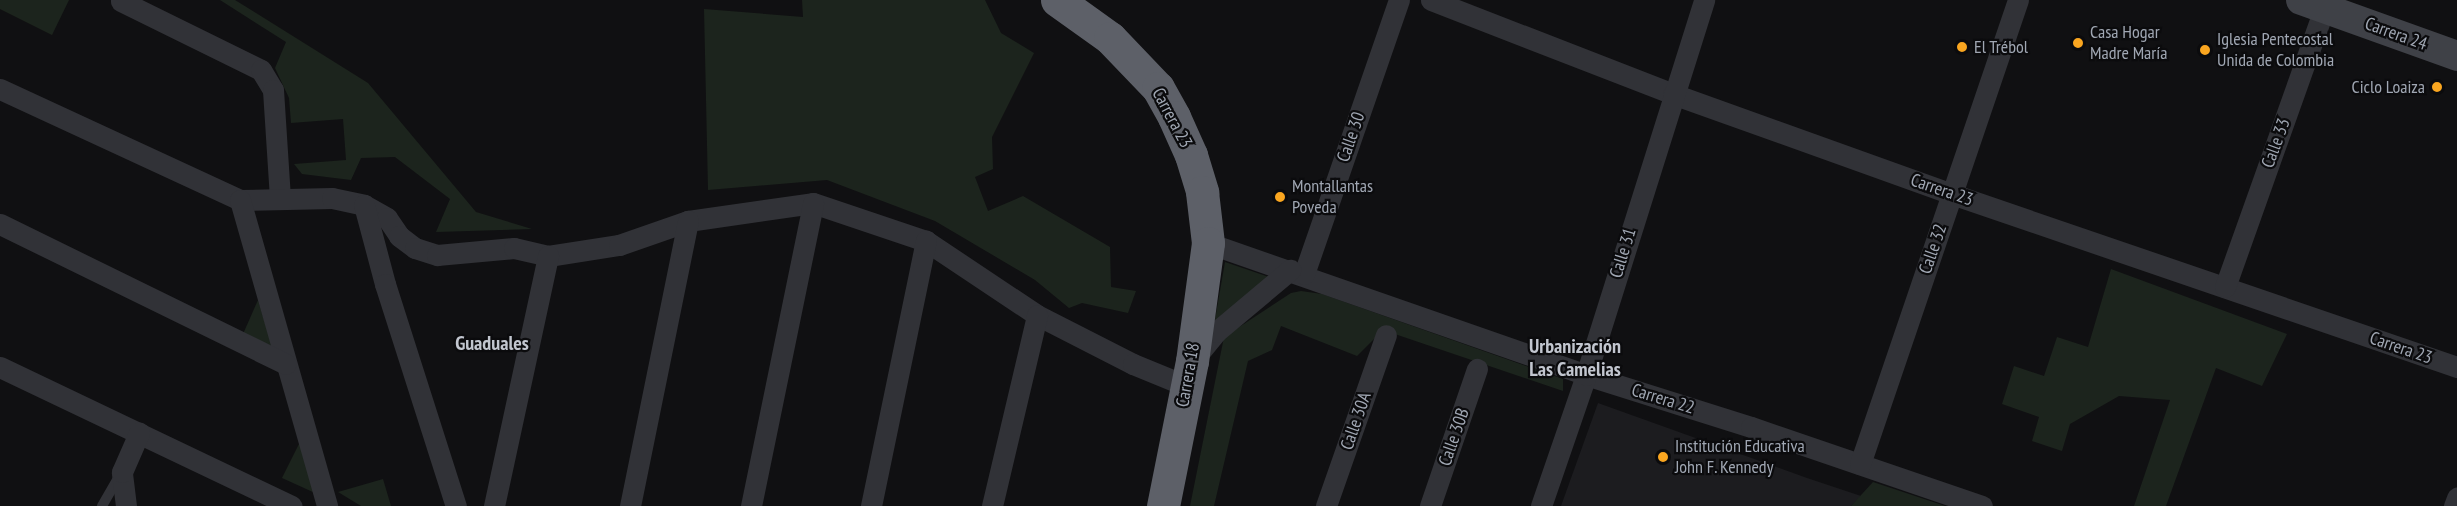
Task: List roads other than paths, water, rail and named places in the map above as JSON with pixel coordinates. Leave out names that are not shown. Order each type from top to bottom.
[{"type":"highway","name":"Carrera 23","points":[[1057,0],[1110,38],[1158,88],[1191,155],[1202,192],[1208,243]]},
{"type":"highway","name":"Carrera 18","points":[[1163,506],[1190,374],[1208,243]]},
{"type":"main road","name":"Carrera 24","points":[[2318,3],[2457,56]]},
{"type":"street","name":"Calle 30","points":[[1297,272],[1399,0]]},
{"type":"street","name":"Carrera 23","points":[[1431,0],[1673,94],[1952,194],[2457,367]]},
{"type":"street","name":"Calle 31","points":[[1541,506],[1586,375],[1704,0]]},
{"type":"street","name":"Calle 32","points":[[1860,464],[2018,0]]},
{"type":"street","points":[[121,1],[261,70],[273,90],[279,148],[279,198]]},
{"type":"street","name":"Calle 33","points":[[2225,286],[2318,3]]},
{"type":"street","points":[[0,88],[240,200],[332,198],[364,205],[387,218],[399,236],[415,248],[437,255],[514,248],[548,256],[619,245],[688,221],[813,203],[926,241],[1037,315],[1133,364],[1190,374],[1216,332],[1297,272]]},
{"type":"street","points":[[240,200],[327,506]]},
{"type":"street","points":[[751,506],[813,203]]},
{"type":"street","points":[[364,205],[385,285],[456,506]]},
{"type":"street","points":[[630,506],[688,221]]},
{"type":"street","points":[[0,224],[286,364]]},
{"type":"street","points":[[871,506],[926,241]]},
{"type":"street","name":"Carrera 22","points":[[1208,243],[1297,272],[1586,375],[1982,506]]},
{"type":"street","points":[[494,506],[548,256]]},
{"type":"street","points":[[992,506],[1037,315]]},
{"type":"street","name":"Calle 30A","points":[[1326,506],[1386,335]]},
{"type":"street","points":[[0,367],[139,433],[255,496],[292,506]]},
{"type":"street","name":"Calle 30B","points":[[1430,506],[1477,369]]},
{"type":"street","points":[[126,506],[122,472],[139,433]]},
{"type":"street","points":[[2454,506],[2457,498]]},
{"type":"lane","points":[[102,506],[122,472]]},
{"type":"place","name":"Casa Hogar Madre María","points":[[2078,43]]},
{"type":"place","name":"El Trébol","points":[[1962,47]]},
{"type":"place","name":"Iglesia Pentecostal Unida de Colombia","points":[[2205,50]]},
{"type":"place","name":"Ciclo Loaiza","points":[[2437,87]]},
{"type":"place","name":"Montallantas Poveda","points":[[1280,197]]},
{"type":"place","name":"Institución Educativa John F. Kennedy","points":[[1663,457]]},
{"type":"district","name":"Guaduales","points":[[492,343]]},
{"type":"district","name":"Urbanización Las Camelias","points":[[1575,358]]}]
